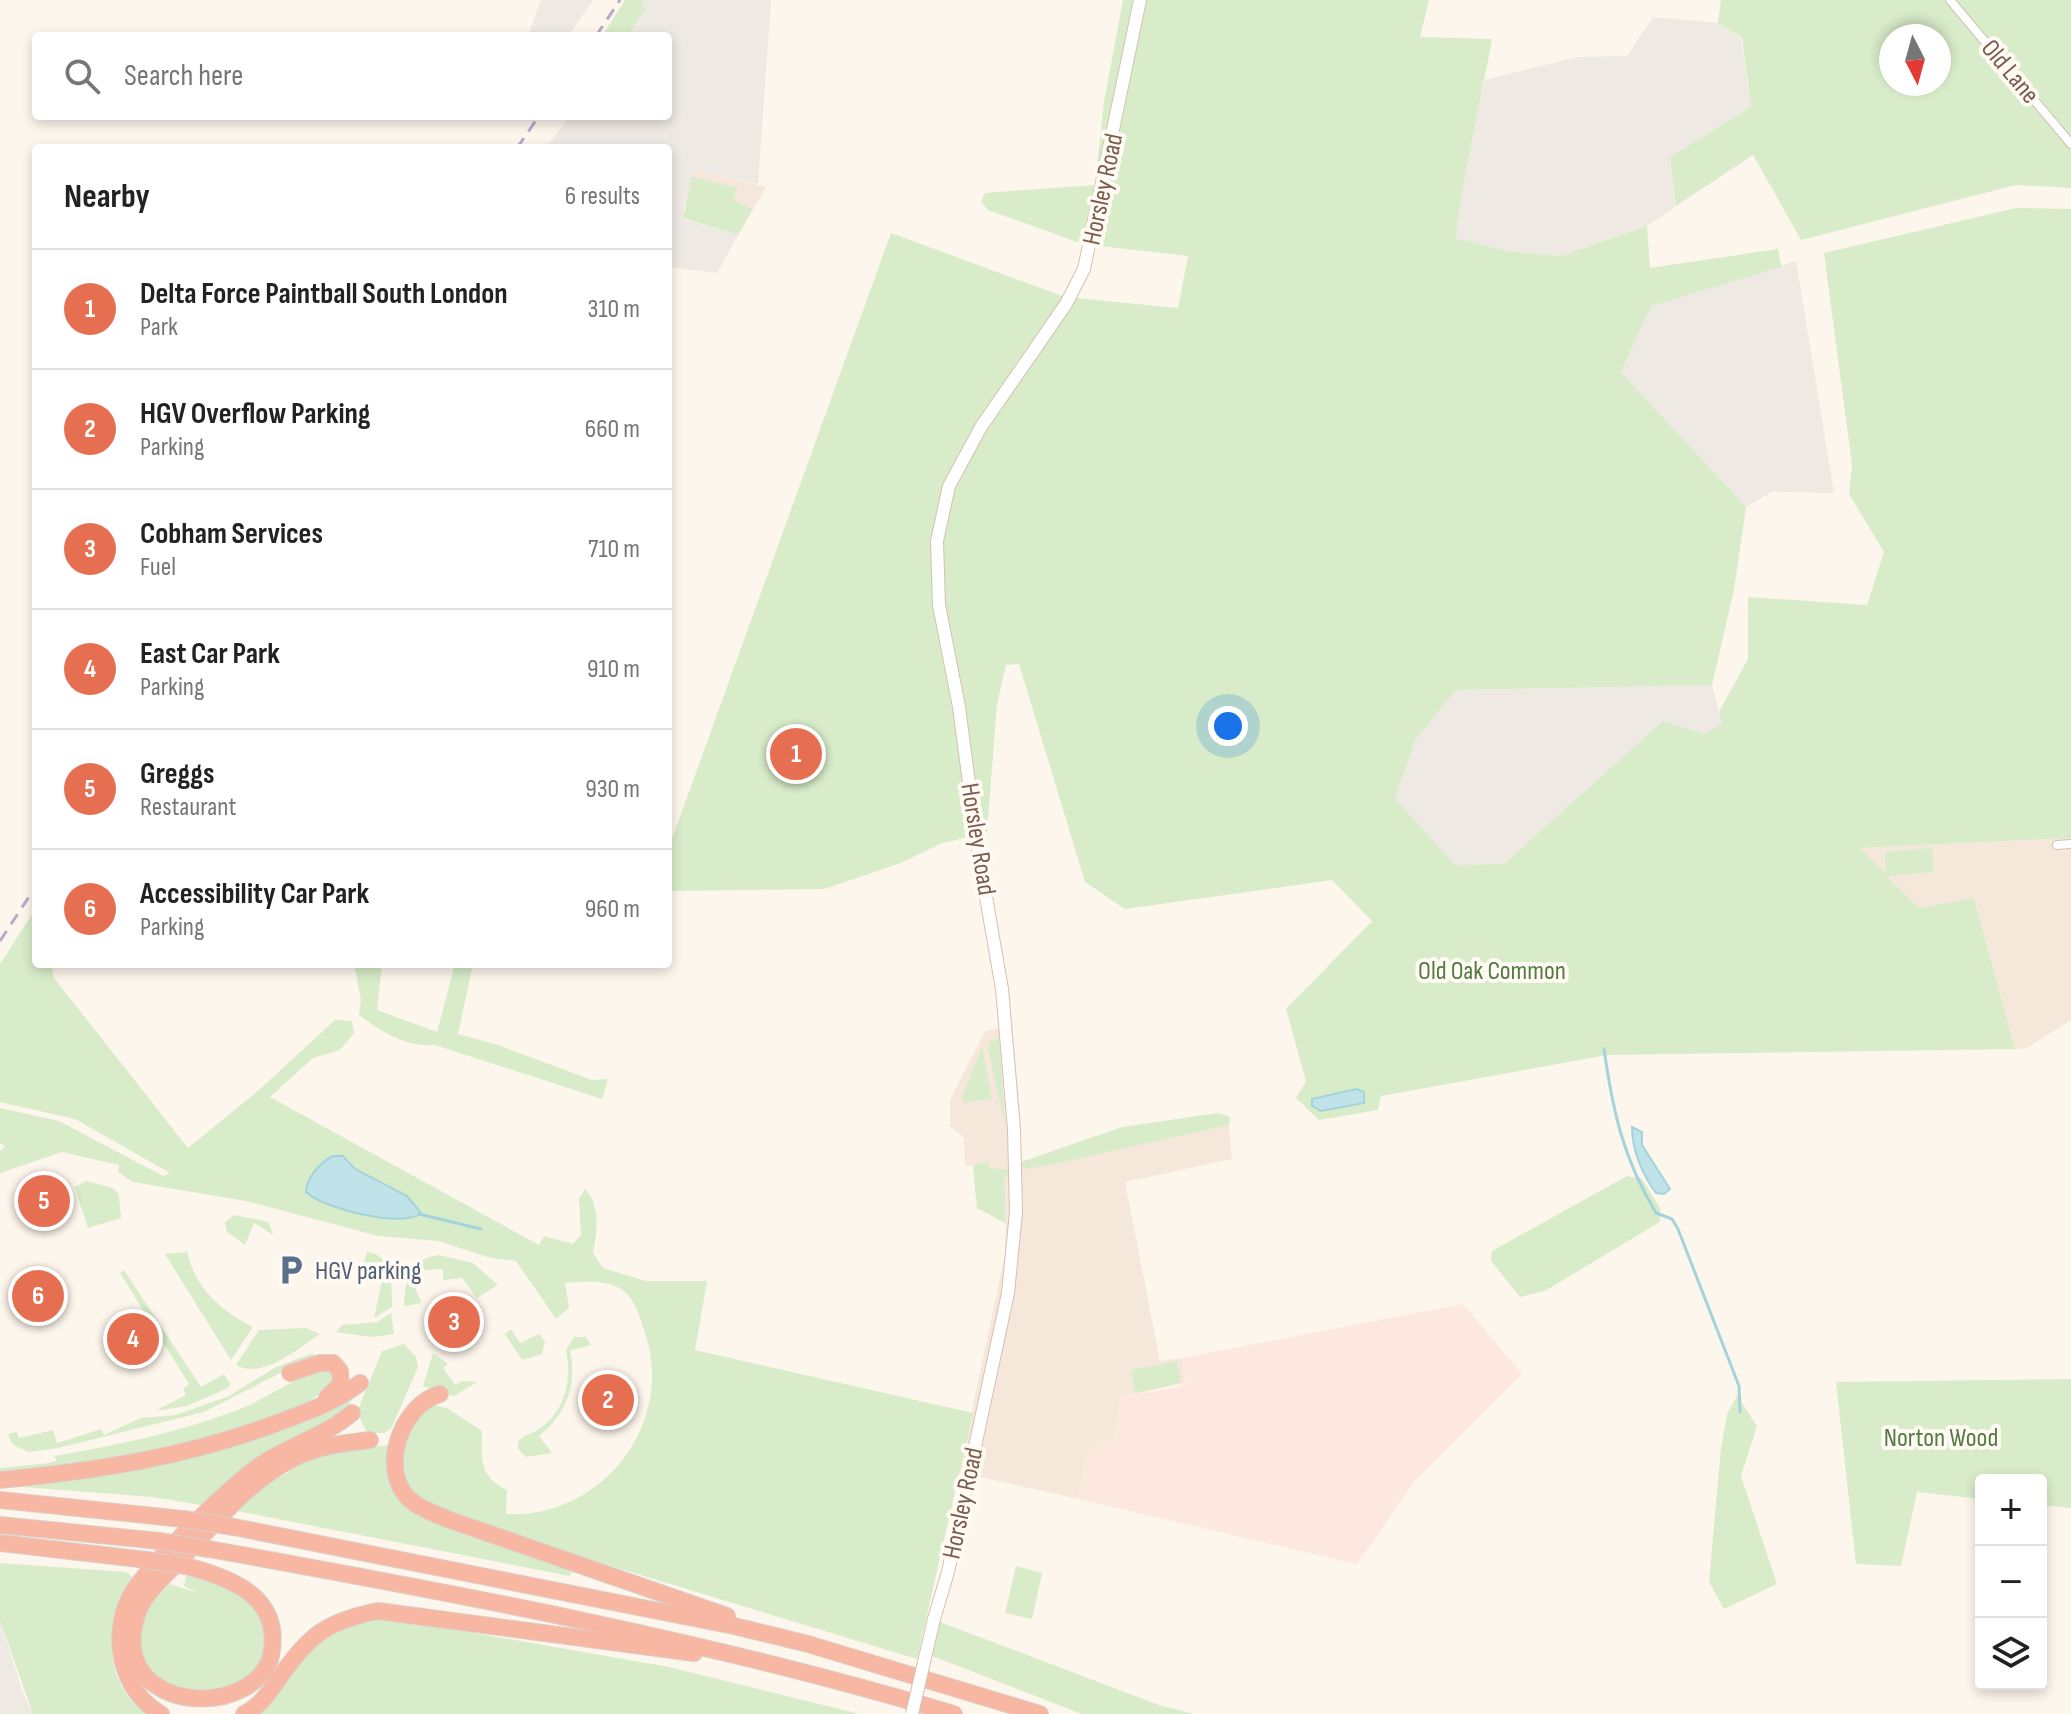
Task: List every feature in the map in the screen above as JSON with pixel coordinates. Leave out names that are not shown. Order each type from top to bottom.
[{"type":"highway","points":[[290,1373],[326,1362],[338,1366],[342,1377],[335,1390],[299,1415]]},
{"type":"highway","points":[[0,1480],[62,1474],[195,1451],[299,1415],[360,1383]]},
{"type":"highway","points":[[440,1394],[416,1407],[396,1448],[398,1479],[415,1504],[447,1519],[808,1644],[1040,1714]]},
{"type":"highway","points":[[161,1714],[137,1694],[125,1671],[120,1644],[122,1620],[132,1595],[239,1481],[262,1464],[339,1424],[352,1413]]},
{"type":"highway","points":[[0,1543],[147,1560],[186,1566],[225,1576],[246,1587],[270,1624],[272,1649],[267,1672],[253,1692],[231,1707],[203,1712],[180,1709],[162,1700],[148,1686],[138,1668],[133,1646],[134,1624],[141,1604],[232,1505],[272,1470],[330,1445],[370,1440]]},
{"type":"highway","points":[[0,1500],[234,1527],[586,1594],[808,1644]]},
{"type":"highway","points":[[0,1525],[209,1549],[613,1625],[838,1679],[954,1714]]},
{"type":"highway","points":[[244,1714],[266,1697],[302,1646],[322,1628],[349,1617],[378,1611],[670,1651],[738,1656]]},
{"type":"street","name":"Horsley Road","points":[[912,1714],[948,1572],[1008,1293],[1016,1212],[1014,1129],[1002,989],[980,865],[959,707],[939,605],[937,541],[949,486],[981,427],[1066,304],[1084,269],[1140,0]]},
{"type":"street","name":"Old Lane","points":[[1950,0],[2071,144]]},
{"type":"street","points":[[2057,845],[2071,844]]},
{"type":"shaded area","points":[[541,0],[593,0],[571,32],[529,32]]},
{"type":"shaded area","points":[[644,0],[771,0],[758,184],[695,170],[684,206],[684,219],[738,235],[717,273],[672,267],[672,144],[549,144],[566,120],[672,120],[672,32],[630,32],[646,10],[641,4]]},
{"type":"shaded area","points":[[1653,17],[1718,23],[1741,37],[1751,107],[1670,157],[1676,206],[1647,226],[1561,256],[1506,251],[1456,238],[1462,178],[1485,80],[1578,57],[1627,56]]},
{"type":"shaded area","points":[[695,170],[766,187],[738,235],[684,206]]},
{"type":"shaded area","points":[[1796,261],[1834,493],[1772,492],[1746,507],[1621,372],[1651,306]]},
{"type":"shaded area","points":[[1712,685],[1722,724],[1704,734],[1663,722],[1504,865],[1454,865],[1395,798],[1415,741],[1456,690]]},
{"type":"shaded area","points":[[2071,838],[2071,1020],[2027,1048],[2015,1049],[1974,898],[1919,908],[1860,848]]},
{"type":"shaded area","points":[[1012,1025],[1021,1162],[1051,1165],[1229,1125],[1232,1159],[1125,1182],[1160,1361],[1182,1358],[1185,1383],[1121,1397],[1113,1438],[1099,1443],[1086,1456],[1078,1499],[959,1472],[1005,1254],[1006,1224],[977,1208],[973,1165],[965,1166],[964,1138],[950,1126],[950,1100],[985,1031]]},
{"type":"shaded area","points":[[1463,1304],[1522,1374],[1415,1481],[1357,1564],[1078,1499],[1086,1456],[1099,1443],[1113,1438],[1121,1397],[1179,1387],[1185,1383],[1182,1358]]},
{"type":"shaded area","points":[[0,1620],[22,1690],[33,1714],[0,1714]]},
{"type":"green space","points":[[625,0],[644,0],[641,4],[646,9],[630,32],[605,32]]},
{"type":"green space","name":"Old Oak Common","points":[[1123,0],[1429,0],[1420,37],[1492,39],[1467,163],[1456,238],[1506,251],[1561,256],[1647,226],[1650,268],[1778,249],[1781,267],[1651,306],[1621,372],[1746,507],[1734,590],[1712,685],[1456,690],[1415,741],[1395,798],[1455,865],[1504,864],[1663,721],[1704,734],[1722,724],[1719,712],[1748,659],[1748,597],[1867,605],[1884,552],[1849,494],[1852,465],[1824,253],[2016,208],[2071,209],[2071,838],[1860,848],[1886,874],[1885,852],[1932,848],[1934,872],[1887,876],[1919,908],[1974,898],[2015,1049],[1607,1055],[1381,1096],[1378,1110],[1319,1120],[1296,1098],[1306,1081],[1286,1009],[1372,921],[1332,880],[1125,909],[1085,882],[1019,664],[1006,665],[997,704],[987,832],[940,844],[901,863],[824,889],[672,891],[672,839],[891,233],[1065,297],[1178,308],[1188,256],[1083,244],[988,210],[981,202],[985,193],[1095,185],[1104,102]]},
{"type":"green space","points":[[1721,0],[2071,0],[2071,188],[2016,185],[1801,240],[1753,155],[1676,206],[1670,157],[1751,107],[1742,37],[1718,23]]},
{"type":"green space","points":[[692,177],[737,188],[733,201],[753,209],[738,235],[683,218]]},
{"type":"green space","points":[[32,914],[32,968],[52,968],[54,978],[188,1148],[259,1090],[335,1020],[352,1021],[354,1033],[340,1050],[313,1058],[270,1097],[539,1245],[544,1236],[573,1244],[581,1235],[579,1199],[585,1189],[596,1211],[593,1253],[603,1268],[646,1281],[707,1281],[695,1350],[973,1413],[917,1659],[522,1539],[441,1508],[415,1494],[407,1482],[400,1452],[417,1418],[433,1405],[447,1408],[482,1431],[486,1472],[507,1490],[506,1514],[540,1512],[571,1501],[599,1484],[622,1461],[639,1434],[649,1403],[652,1370],[646,1336],[633,1301],[612,1285],[565,1283],[569,1308],[556,1319],[516,1261],[491,1258],[438,1241],[378,1236],[246,1201],[133,1182],[118,1172],[119,1165],[62,1152],[0,1173],[0,1151],[5,1146],[0,1143],[0,1108],[59,1121],[163,1176],[170,1173],[75,1119],[0,1102],[0,964]]},
{"type":"green space","points":[[355,968],[382,968],[377,1010],[437,1032],[454,968],[472,968],[458,1034],[495,1044],[592,1080],[608,1079],[602,1099],[435,1045],[404,1041],[359,1015],[361,1000]]},
{"type":"green space","points":[[999,1038],[1005,1125],[988,1049],[990,1041]]},
{"type":"green space","points":[[982,1047],[992,1099],[964,1102],[962,1097]]},
{"type":"green space","points":[[1218,1113],[1230,1117],[1229,1125],[1051,1165],[1024,1169],[1021,1162],[1122,1127]]},
{"type":"green space","points":[[989,1163],[989,1168],[1010,1170],[1004,1180],[1006,1223],[977,1208],[973,1165]]},
{"type":"green space","points":[[1627,1176],[1642,1179],[1660,1208],[1660,1222],[1545,1291],[1520,1297],[1491,1261],[1492,1251]]},
{"type":"green space","points":[[86,1181],[113,1188],[119,1195],[121,1218],[88,1228],[75,1187]]},
{"type":"green space","points":[[234,1215],[269,1222],[273,1235],[254,1223],[245,1245],[227,1232],[225,1222]]},
{"type":"green space","points":[[187,1252],[203,1288],[220,1306],[253,1327],[231,1360],[165,1254]]},
{"type":"green space","points":[[367,1252],[382,1259],[386,1265],[391,1281],[392,1307],[374,1318],[385,1266],[362,1268]]},
{"type":"green space","points":[[439,1255],[473,1263],[498,1285],[477,1298],[462,1278],[443,1280],[443,1269],[424,1270],[412,1282],[422,1303],[404,1306],[408,1279],[415,1266]]},
{"type":"green space","points":[[124,1270],[201,1387],[224,1374],[230,1384],[228,1388],[187,1406],[155,1411],[186,1395],[183,1389],[189,1384],[120,1273]]},
{"type":"green space","points":[[391,1313],[394,1334],[372,1337],[336,1332],[342,1325],[377,1322]]},
{"type":"green space","points":[[306,1328],[320,1334],[280,1360],[257,1368],[246,1369],[236,1365],[259,1330]]},
{"type":"green space","points":[[511,1329],[520,1343],[539,1334],[545,1342],[542,1354],[522,1360],[505,1334]]},
{"type":"green space","points":[[574,1337],[586,1337],[591,1345],[570,1351],[572,1376],[568,1398],[556,1418],[539,1436],[552,1453],[526,1457],[518,1449],[518,1442],[548,1422],[561,1404],[567,1383],[566,1350]]},
{"type":"green space","points":[[404,1344],[416,1357],[418,1367],[392,1427],[385,1433],[367,1433],[357,1412],[382,1351]]},
{"type":"green space","points":[[313,1353],[314,1356],[204,1412],[58,1448],[28,1452],[12,1444],[8,1434],[17,1432],[19,1438],[53,1430],[57,1443],[101,1429],[104,1435],[141,1418],[176,1415],[229,1396],[274,1368]]},
{"type":"green space","points":[[433,1353],[448,1364],[443,1368],[455,1385],[463,1381],[477,1382],[454,1396],[423,1386]]},
{"type":"green space","points":[[1177,1361],[1181,1383],[1135,1393],[1131,1370]]},
{"type":"green space","points":[[329,1367],[336,1379],[309,1401],[272,1419],[227,1434],[128,1456],[0,1472],[0,1468],[49,1463],[56,1461],[55,1456],[146,1438],[213,1419]]},
{"type":"green space","name":"Norton Wood","points":[[2071,1379],[2071,1508],[2047,1506],[2047,1474],[1975,1474],[1975,1498],[1917,1492],[1901,1566],[1856,1564],[1836,1382]]},
{"type":"green space","points":[[353,1395],[347,1410],[207,1506],[152,1497],[11,1486],[144,1466],[230,1447],[313,1416]]},
{"type":"green space","points":[[1737,1396],[1757,1426],[1741,1476],[1777,1584],[1724,1609],[1709,1582],[1721,1448],[1727,1414]]},
{"type":"green space","points":[[390,1445],[398,1496],[577,1573],[571,1572],[570,1576],[237,1511],[267,1479],[283,1475],[315,1454],[336,1449]]},
{"type":"green space","points":[[0,1563],[126,1572],[136,1580],[117,1613],[112,1650],[122,1686],[132,1701],[147,1714],[33,1714],[0,1620]]},
{"type":"green space","points":[[1016,1566],[1042,1573],[1032,1619],[1005,1613]]},
{"type":"green space","points":[[186,1575],[229,1587],[253,1603],[261,1614],[265,1645],[261,1667],[223,1704],[189,1703],[174,1698],[150,1679],[143,1665],[139,1631],[143,1618],[170,1584],[198,1593],[184,1586]]},
{"type":"green space","points":[[378,1616],[669,1667],[860,1714],[259,1714],[275,1699],[302,1659],[320,1641],[352,1624]]},
{"type":"green space","points":[[940,1622],[1159,1705],[1195,1714],[1082,1714],[932,1656]]},
{"type":"water","points":[[1356,1089],[1364,1092],[1364,1103],[1321,1111],[1312,1106],[1312,1099]]},
{"type":"water","points":[[1632,1127],[1642,1132],[1642,1145],[1670,1189],[1664,1194],[1656,1193],[1642,1170]]},
{"type":"water","points":[[333,1156],[343,1156],[355,1169],[407,1196],[421,1213],[398,1219],[381,1218],[345,1210],[315,1198],[306,1192],[309,1181],[319,1166]]},
{"type":"waterway","points":[[1604,1049],[1611,1093],[1627,1154],[1656,1213],[1672,1219],[1678,1229],[1739,1386],[1740,1412]]},
{"type":"waterway","points":[[419,1214],[481,1229]]},
{"type":"railway","points":[[599,32],[620,0]]},
{"type":"railway","points":[[520,144],[536,120]]},
{"type":"railway","points":[[0,941],[32,892]]},
{"type":"place","name":"Delta Force Paintball South London","points":[[796,754]]},
{"type":"place","name":"Greggs","points":[[44,1201]]},
{"type":"place","name":"HGV parking","points":[[291,1270]]},
{"type":"place","name":"Accessibility Car Park","points":[[38,1296]]},
{"type":"place","name":"Cobham Services","points":[[454,1322]]},
{"type":"place","name":"East Car Park","points":[[133,1339]]},
{"type":"place","name":"HGV Overflow Parking","points":[[608,1400]]}]
